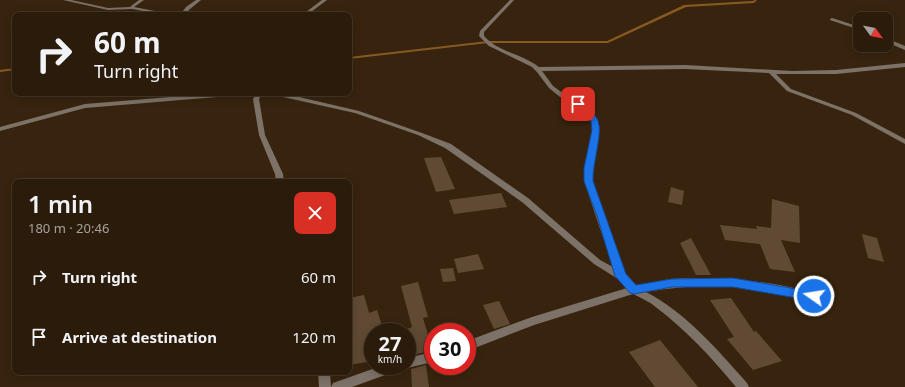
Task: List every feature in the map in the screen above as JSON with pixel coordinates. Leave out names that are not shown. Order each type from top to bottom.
[{"type":"street","points":[[65,0],[108,9],[132,8],[156,12]]},
{"type":"street","points":[[132,8],[132,6],[142,0]]},
{"type":"street","points":[[185,12],[199,0]]},
{"type":"street","points":[[308,12],[325,0]]},
{"type":"street","points":[[512,0],[482,32],[481,36],[495,46],[537,69],[553,89],[578,104],[594,120],[596,130],[588,168],[588,181],[602,216],[621,276]]},
{"type":"street","points":[[832,19],[853,26]]},
{"type":"street","points":[[893,43],[905,48]]},
{"type":"street","points":[[537,69],[685,67],[772,73],[836,72],[905,65]]},
{"type":"street","points":[[772,73],[789,90],[854,114],[905,142]]},
{"type":"street","points":[[0,129],[85,106],[205,96]]},
{"type":"street","points":[[258,96],[256,99],[262,134],[279,174],[280,179]]},
{"type":"street","points":[[287,96],[357,112],[420,134],[448,146],[525,200],[597,262],[621,276],[634,290],[660,304],[715,354],[743,387]]},
{"type":"street","points":[[476,343],[532,321],[634,290],[672,283],[733,282],[802,293],[825,300]]},
{"type":"street","points":[[324,375],[324,387]]},
{"type":"street","points":[[337,387],[370,375]]},
{"type":"building","points":[[441,157],[455,189],[436,192],[424,158]]},
{"type":"building","points":[[671,187],[684,191],[682,205],[668,202]]},
{"type":"building","points":[[501,193],[507,207],[454,214],[449,200]]},
{"type":"building","points":[[772,199],[799,206],[800,243],[781,240],[795,272],[770,269],[760,244],[725,240],[720,225],[757,229],[756,226],[771,228]]},
{"type":"building","points":[[862,234],[877,238],[884,262],[868,258]]},
{"type":"building","points":[[691,238],[711,275],[696,275],[680,243]]},
{"type":"building","points":[[478,254],[484,269],[458,273],[454,259]]},
{"type":"building","points":[[453,268],[456,281],[443,282],[440,269]]},
{"type":"building","points":[[418,282],[428,317],[423,318],[424,323],[424,352],[416,354],[416,323],[411,323],[401,286]]},
{"type":"building","points":[[364,295],[369,313],[377,310],[381,323],[364,323],[364,362],[352,364],[352,297]]},
{"type":"building","points":[[731,298],[754,332],[756,331],[782,361],[753,370],[727,339],[734,337],[710,300]]},
{"type":"building","points":[[499,301],[510,324],[494,329],[483,305]]},
{"type":"building","points":[[660,340],[698,387],[655,387],[629,352]]},
{"type":"building","points":[[424,366],[424,375],[427,375],[429,387],[412,387],[411,375],[416,375],[416,368]]},
{"type":"waterway","points":[[352,58],[488,42],[608,42],[685,6],[754,2],[756,0]]},
{"type":"waterway","points":[[0,71],[12,69]]},
{"type":"route","points":[[578,104],[588,112],[594,120],[596,130],[588,168],[588,181],[593,197],[602,216],[607,236],[621,276],[634,290],[672,283],[704,281],[733,282],[814,296]]}]
